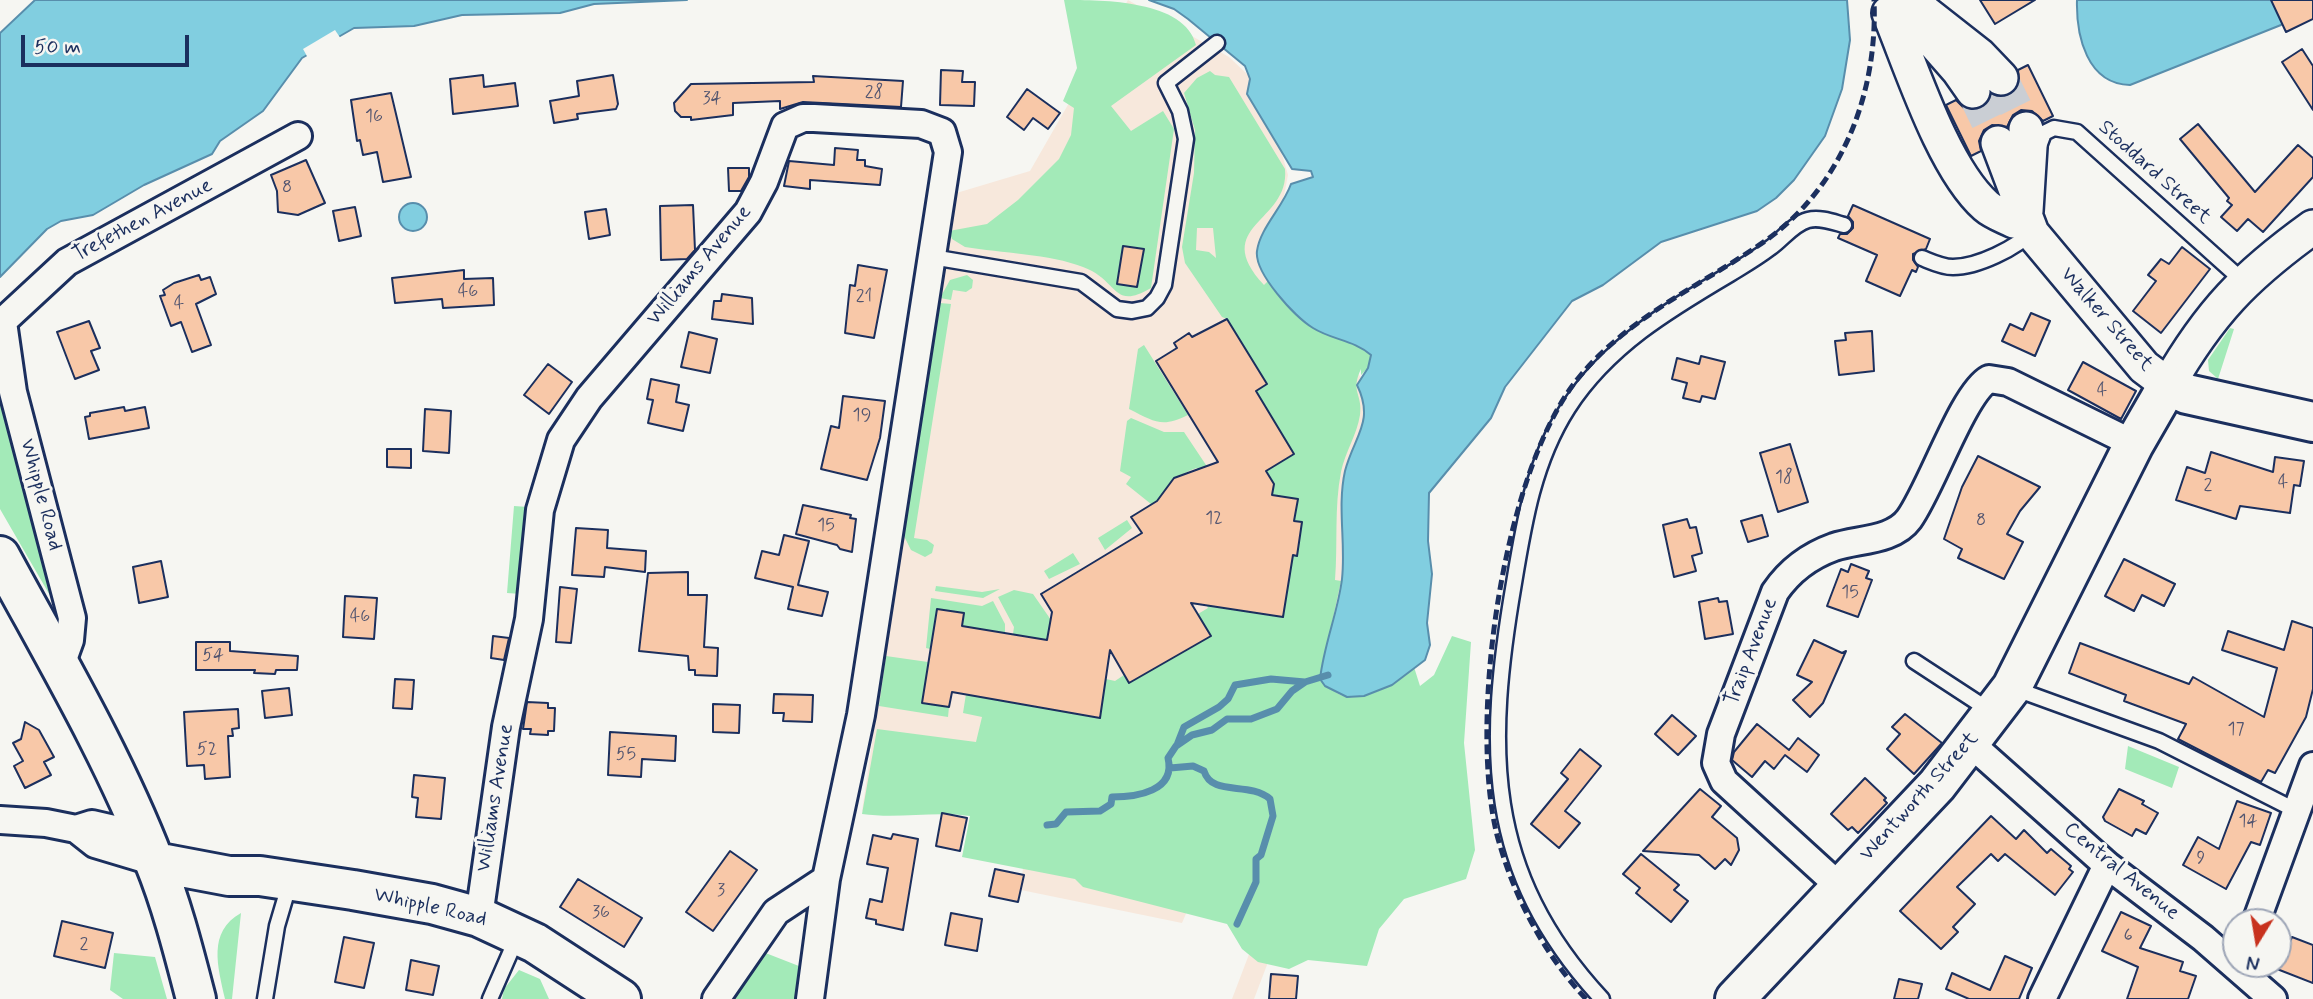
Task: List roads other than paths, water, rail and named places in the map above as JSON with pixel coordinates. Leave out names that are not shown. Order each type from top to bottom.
[{"type":"main road","name":"Walker Street","points":[[2168,385],[2188,394],[2313,422]]},
{"type":"main road","name":"Wentworth Street","points":[[1735,999],[1937,785],[2003,700],[2134,444],[2168,385]]},
{"type":"main road","points":[[0,556],[61,665],[149,849],[196,999]]},
{"type":"main road","name":"Whipple Road","points":[[149,849],[229,876],[275,879],[432,904],[479,916],[518,934],[621,999]]},
{"type":"street","points":[[1898,3],[1959,71],[1987,84]]},
{"type":"street","points":[[1898,3],[1909,43],[1943,106]]},
{"type":"street","points":[[1898,3],[1913,79],[1968,184],[1987,206],[2024,225]]},
{"type":"street","name":"Williams Avenue","points":[[479,916],[506,727],[528,626],[540,510],[554,458],[573,420],[748,212],[764,182],[785,126],[803,118],[921,124],[942,132],[948,146],[861,715],[826,878],[810,999]]},
{"type":"street","name":"Trefethen Avenue","points":[[1,323],[47,278],[76,257],[298,136]]},
{"type":"street","name":"Walker Street","points":[[2012,136],[2024,225]]},
{"type":"street","name":"Walker Street","points":[[1968,157],[1993,202],[2024,225],[2144,367],[2168,385]]},
{"type":"street","points":[[2168,385],[2204,328],[2244,281],[2313,227]]},
{"type":"street","name":"Whipple Road","points":[[1,323],[13,392],[72,618],[70,640],[61,665]]},
{"type":"street","name":"Traip Avenue","points":[[1839,886],[1724,781],[1716,764],[1721,734],[1775,592],[1788,574],[1816,555],[1888,534],[1908,521],[1942,461],[1976,390],[1989,379],[2008,382],[2134,444]]},
{"type":"street","name":"Central Avenue","points":[[1970,744],[2108,865],[2222,952]]},
{"type":"street","points":[[2261,908],[2313,766]]},
{"type":"street","points":[[0,820],[46,823],[76,829],[95,844],[149,849]]},
{"type":"street","points":[[2042,999],[2108,865]]},
{"type":"street","points":[[716,999],[776,912],[826,878]]},
{"type":"street","name":"Central Avenue","points":[[2252,978],[2273,999]]},
{"type":"lane","points":[[932,257],[1081,282],[1117,309],[1132,312],[1147,307],[1157,298],[1164,285],[1185,151],[1183,119],[1166,83],[1217,43]]},
{"type":"lane","name":"Stoddard Street","points":[[2024,225],[2038,202],[2039,142],[2044,133],[2054,128],[2066,129],[2077,132],[2244,281]]},
{"type":"lane","points":[[1601,999],[1569,962],[1526,887],[1510,842],[1500,797],[1497,741],[1501,664],[1534,485],[1568,408],[1592,376],[1625,343],[1660,317],[1771,248],[1802,223],[1820,219],[1844,225]]},
{"type":"lane","points":[[1922,258],[1944,266],[1961,266],[1998,253],[2024,225]]},
{"type":"lane","points":[[1914,661],[2003,700],[2159,741],[2297,811]]},
{"type":"lane","points":[[265,999],[277,926],[275,879]]},
{"type":"lane","points":[[490,999],[518,934]]},
{"type":"water","points":[[35,0],[687,0],[594,4],[560,13],[462,15],[414,26],[354,28],[302,58],[263,111],[220,141],[212,154],[144,185],[93,215],[61,221],[47,229],[0,277],[0,33]]},
{"type":"water","points":[[1149,0],[1847,0],[1850,40],[1842,89],[1825,136],[1794,180],[1776,198],[1757,211],[1661,242],[1603,285],[1572,301],[1505,387],[1491,418],[1429,493],[1428,541],[1432,574],[1427,623],[1430,645],[1425,660],[1392,685],[1364,696],[1347,697],[1325,686],[1320,679],[1342,579],[1345,471],[1363,419],[1364,409],[1357,385],[1368,368],[1371,355],[1357,346],[1313,328],[1277,294],[1262,271],[1257,251],[1259,242],[1291,184],[1313,177],[1311,171],[1292,169],[1247,94],[1250,79],[1245,66],[1174,9]]},
{"type":"water","points":[[2077,0],[2313,0],[2281,25],[2130,85],[2115,83],[2103,76],[2087,56],[2079,28]]},
{"type":"water","points":[[413,203],[423,207],[427,217],[423,227],[413,231],[403,227],[399,217],[403,207]]},
{"type":"waterway","points":[[1047,825],[1056,824],[1066,812],[1100,811],[1111,804],[1112,797],[1132,796],[1152,790],[1166,778],[1168,758],[1176,746],[1192,735],[1212,730],[1227,719],[1251,719],[1277,709],[1292,691],[1305,682],[1328,675]]},
{"type":"waterway","points":[[1177,745],[1184,727],[1219,707],[1228,699],[1235,685],[1271,679],[1305,682]]},
{"type":"waterway","points":[[1170,768],[1193,766],[1204,771],[1208,779],[1215,784],[1252,791],[1270,799],[1273,816],[1261,855],[1256,859],[1256,882],[1237,924]]},
{"type":"tunnel","points":[[2001,78],[2026,129]]},
{"type":"tunnel","points":[[1973,91],[1998,143]]},
{"type":"railway","points":[[1586,999],[1543,943],[1521,901],[1497,835],[1489,786],[1487,727],[1490,663],[1499,596],[1512,531],[1530,470],[1553,417],[1580,376],[1621,336],[1644,319],[1765,241],[1792,219],[1815,194],[1834,166],[1862,103],[1874,35],[1874,0]]}]
